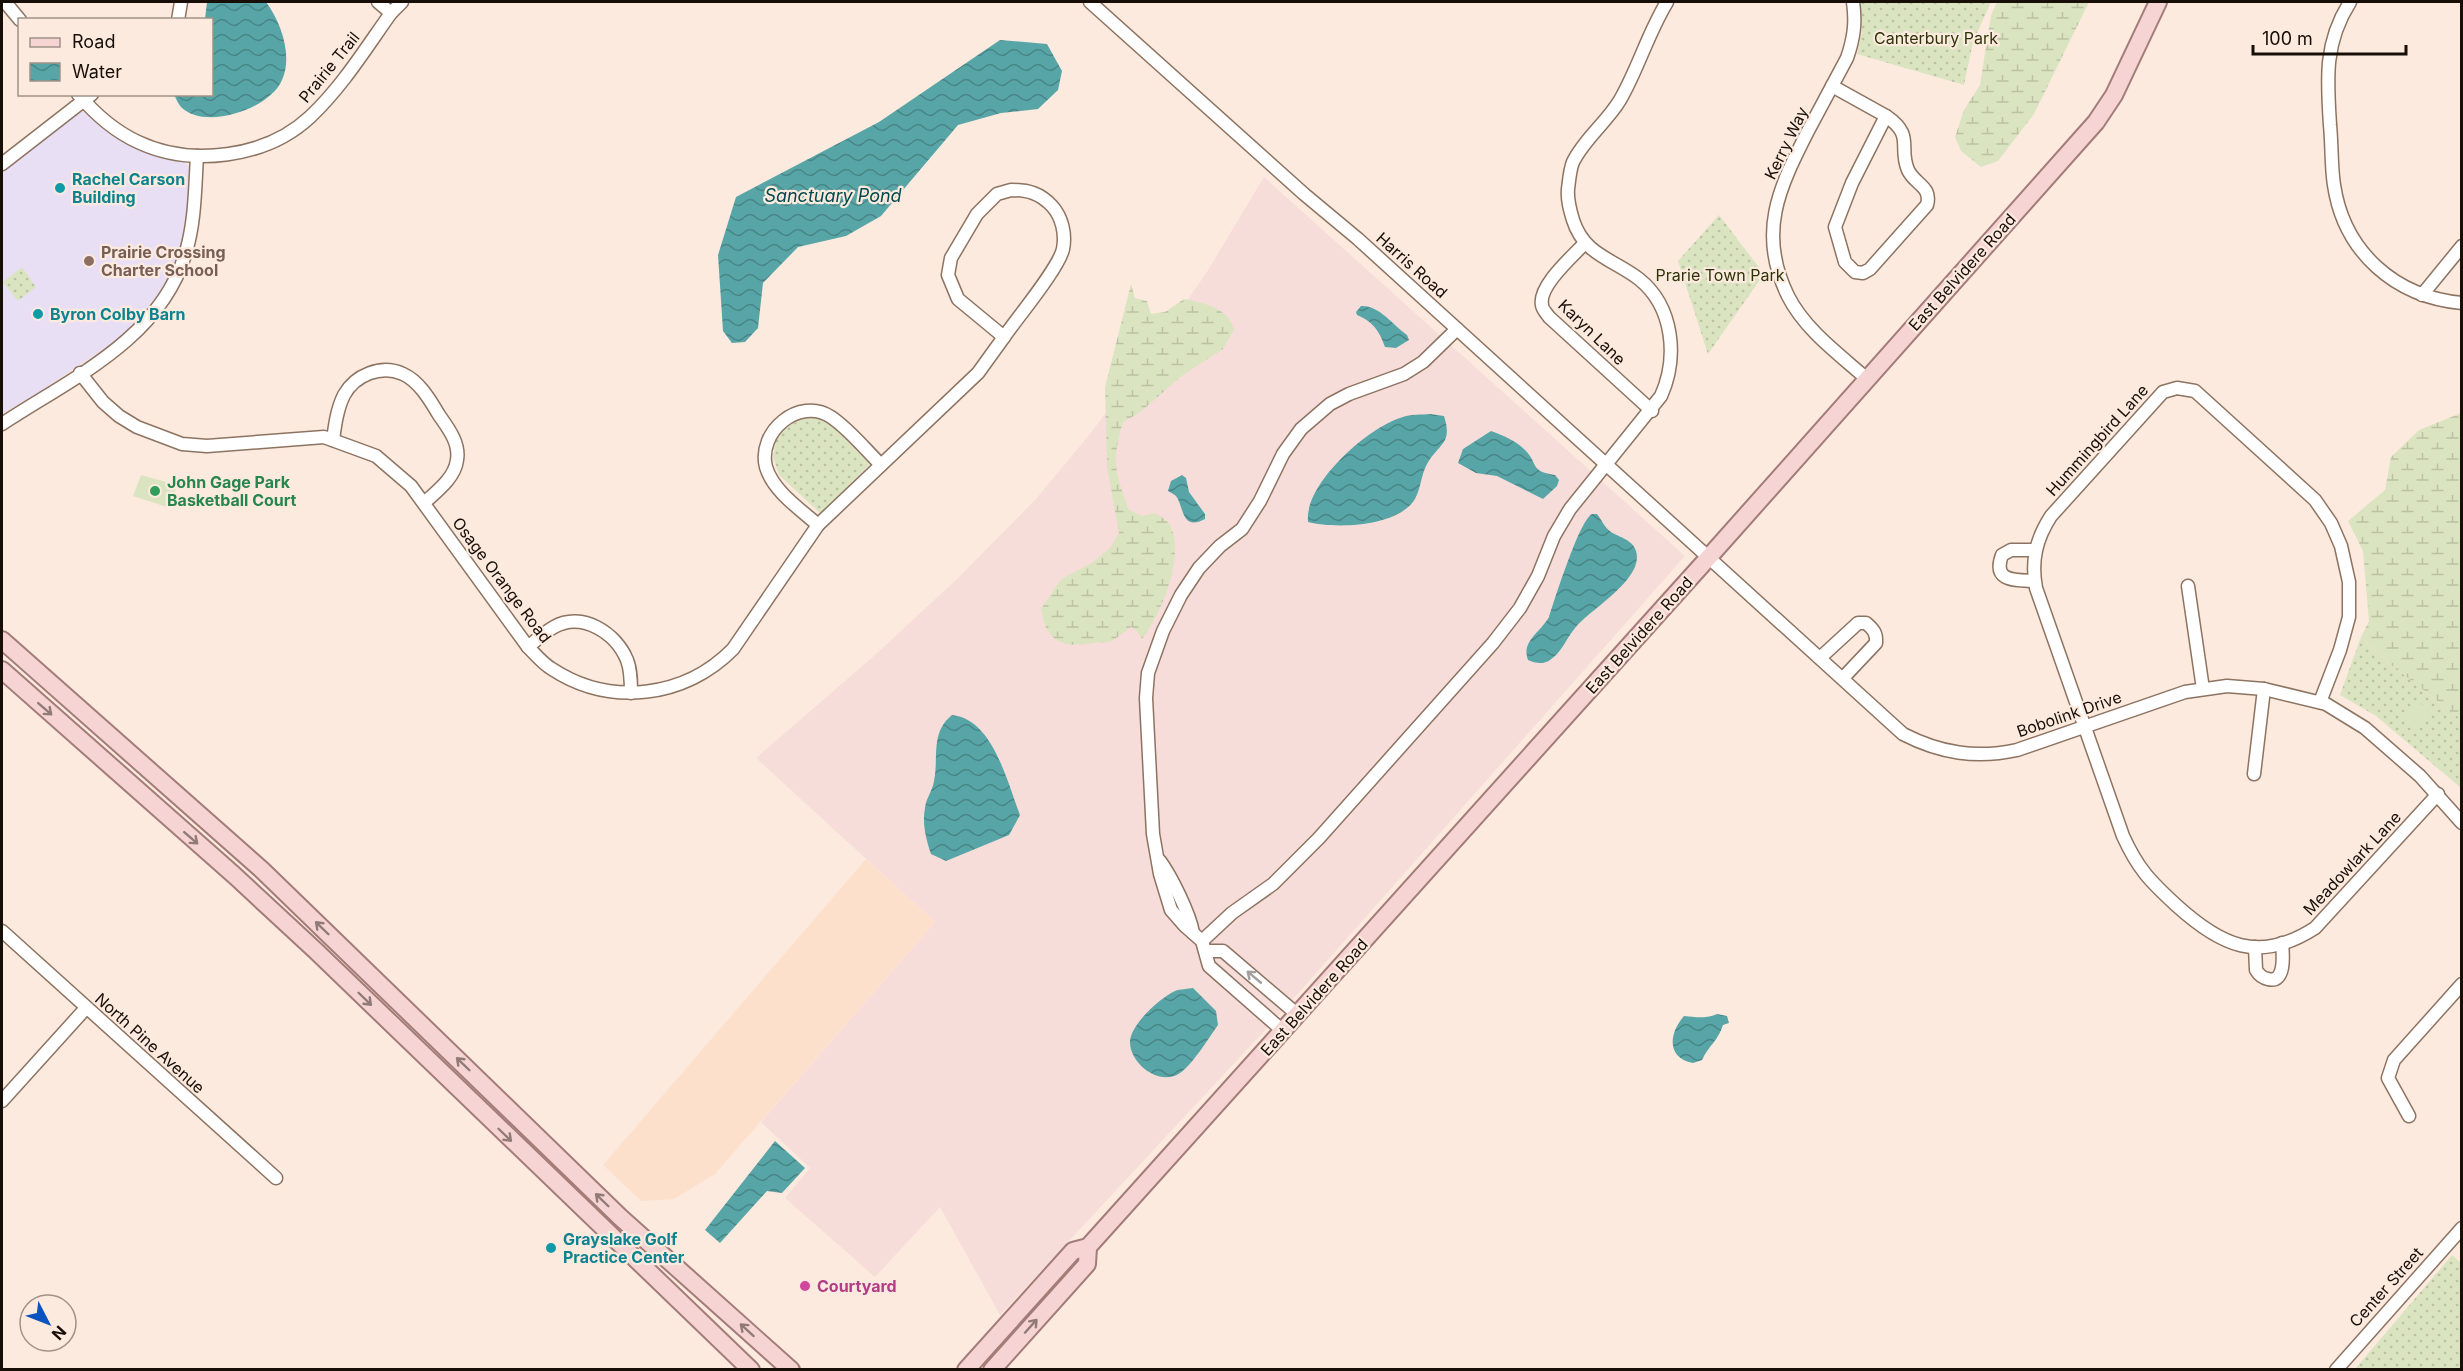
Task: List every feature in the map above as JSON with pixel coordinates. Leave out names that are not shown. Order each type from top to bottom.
[{"type":"main road","name":"East Belvidere Road","points":[[966,1370],[1073,1251],[1088,1247],[1709,557],[2096,122],[2114,95],[2158,2]]},
{"type":"main road","points":[[2,640],[262,870],[620,1217],[791,1370]]},
{"type":"main road","points":[[2,670],[316,951],[751,1370]]},
{"type":"main road","name":"East Belvidere Road","points":[[992,1370],[1088,1264],[1088,1247]]},
{"type":"street","points":[[5,2],[18,18]]},
{"type":"street","points":[[178,18],[181,2]]},
{"type":"street","points":[[378,2],[391,13]]},
{"type":"street","name":"Prairie Trail","points":[[84,97],[96,114],[115,129],[138,142],[165,152],[197,156],[246,150],[290,132],[309,119],[331,95],[391,13],[402,2]]},
{"type":"street","name":"Harris Road","points":[[1090,2],[1606,462],[1709,557]]},
{"type":"street","points":[[1200,942],[1232,913],[1273,884],[1313,844],[1415,733],[1493,643],[1520,608],[1538,576],[1554,536],[1570,509],[1599,476],[1606,462],[1652,411],[1669,378],[1672,358],[1671,344],[1662,311],[1654,297],[1638,279],[1589,248],[1585,243],[1577,232],[1569,207],[1568,189],[1572,163],[1620,100],[1658,16],[1667,2]]},
{"type":"street","name":"Kerry Way","points":[[1853,2],[1854,37],[1847,58],[1785,176],[1774,214],[1773,242],[1777,265],[1789,297],[1803,318],[1867,379]]},
{"type":"street","points":[[2349,2],[2340,17],[2328,59],[2334,185],[2348,228],[2360,249],[2385,275],[2422,295],[2462,303]]},
{"type":"street","points":[[1832,86],[1886,116],[1898,124],[1903,133],[1909,173],[1927,190],[1929,198],[1927,206],[1870,269],[1863,273],[1855,272],[1845,262],[1835,227],[1852,183],[1886,116]]},
{"type":"street","points":[[2,164],[84,97]]},
{"type":"street","points":[[2,424],[107,357],[140,330],[158,309],[175,280],[185,256],[192,225],[197,156]]},
{"type":"street","name":"Osage Orange Road","points":[[81,373],[103,402],[119,416],[137,427],[182,444],[207,446],[324,437],[376,456],[411,486],[528,647],[550,668],[588,687],[631,693],[656,692],[677,686],[703,675],[719,664],[733,649],[818,525],[978,373],[1004,337],[1059,260],[1063,249],[1063,230],[1055,210],[1036,193],[1023,190],[1011,190],[997,194],[977,214],[951,258],[948,275],[958,298],[1004,337]]},
{"type":"street","name":"Karyn Lane","points":[[1585,243],[1549,282],[1542,295],[1542,305],[1549,317],[1652,411]]},
{"type":"street","points":[[2422,295],[2462,246]]},
{"type":"street","points":[[1283,1031],[1209,966],[1191,921],[1167,870],[1159,859],[1153,834],[1146,698],[1147,677],[1160,639],[1181,595],[1199,568],[1220,546],[1242,529],[1260,501],[1283,454],[1301,429],[1330,404],[1348,394],[1404,374],[1423,362],[1457,329]]},
{"type":"street","points":[[333,440],[337,416],[344,395],[353,384],[364,375],[376,371],[390,370],[404,374],[418,386],[431,403],[453,435],[457,450],[454,471],[424,503]]},
{"type":"street","name":"Hummingbird Lane","points":[[2084,726],[2034,581],[2032,570],[2038,539],[2051,516],[2157,396],[2178,388],[2195,391],[2315,500],[2331,523],[2341,546],[2349,582],[2349,616],[2340,650],[2320,702]]},
{"type":"street","points":[[818,525],[781,491],[769,473],[765,452],[769,437],[778,424],[799,413],[811,412],[829,416],[881,465]]},
{"type":"street","points":[[2034,581],[2011,580],[2001,574],[1998,565],[2002,555],[2012,550],[2035,550]]},
{"type":"street","name":"Bobolink Drive","points":[[1709,557],[1903,734],[1936,749],[1982,756],[2017,750],[2159,700],[2203,689],[2227,686],[2264,689],[2320,702],[2365,728],[2438,794],[2462,823]]},
{"type":"street","points":[[2188,586],[2203,689]]},
{"type":"street","points":[[528,647],[555,626],[569,622],[596,626],[612,638],[622,650],[628,662],[631,693]]},
{"type":"street","points":[[1821,657],[1858,623],[1866,623],[1873,629],[1877,636],[1876,643],[1843,678]]},
{"type":"street","points":[[2254,774],[2264,689]]},
{"type":"street","name":"Meadowlark Lane","points":[[2084,726],[2123,837],[2134,861],[2143,873],[2201,928],[2228,942],[2255,946],[2282,943],[2303,936],[2324,919],[2438,794]]},
{"type":"street","name":"North Pine Avenue","points":[[2,932],[276,1178]]},
{"type":"street","points":[[1200,942],[1222,951],[1298,1015]]},
{"type":"street","points":[[2255,946],[2259,974],[2273,980],[2282,970],[2282,943]]},
{"type":"street","points":[[2409,1116],[2388,1078],[2394,1060],[2462,984]]},
{"type":"street","points":[[2,1101],[86,1008]]},
{"type":"street","name":"Center Street","points":[[2336,1370],[2462,1228]]},
{"type":"shaded area","name":"Prairie Crossing Charter School","points":[[77,112],[86,112],[124,140],[148,153],[183,161],[193,171],[186,227],[174,269],[161,291],[131,328],[117,340],[36,394],[2,414],[2,171]]},
{"type":"shaded area","points":[[1264,177],[1685,556],[1279,1015],[1000,1315],[940,1207],[875,1277],[785,1198],[810,1168],[761,1122],[935,922],[756,758],[874,656],[957,579],[1036,499],[1090,434],[1140,367],[1207,272]]},
{"type":"shaded area","points":[[866,859],[935,922],[715,1174],[674,1199],[641,1201],[603,1165]]},
{"type":"green space","name":"Canterbury Park","points":[[1860,2],[1991,2],[1973,42],[1964,85],[1857,54],[1862,31]]},
{"type":"green space","points":[[1997,2],[2089,2],[2034,114],[1998,161],[1981,167],[1961,151],[1955,137],[1964,110],[1980,85],[1991,15]]},
{"type":"green space","name":"Prarie Town Park","points":[[1719,215],[1764,274],[1708,354],[1678,261]]},
{"type":"green space","points":[[22,267],[36,287],[18,301],[3,282]]},
{"type":"green space","points":[[1131,284],[1135,298],[1147,301],[1151,314],[1165,312],[1184,299],[1215,308],[1227,316],[1234,330],[1223,349],[1183,375],[1139,413],[1123,422],[1119,436],[1116,467],[1129,510],[1142,516],[1155,513],[1159,515],[1170,525],[1174,538],[1173,568],[1157,615],[1142,639],[1131,627],[1110,642],[1073,645],[1057,640],[1051,635],[1043,620],[1041,609],[1061,579],[1092,563],[1110,548],[1119,533],[1107,467],[1105,387]]},
{"type":"green space","points":[[2461,413],[2461,719],[2390,664],[2361,637],[2369,621],[2363,551],[2348,521],[2385,490],[2391,457],[2419,430]]},
{"type":"green space","points":[[807,417],[826,420],[872,462],[821,514],[779,475],[773,457],[776,438],[786,427]]},
{"type":"green space","name":"John Gage Park Basketball Court","points":[[141,475],[177,485],[170,508],[133,496]]},
{"type":"green space","points":[[2361,637],[2390,664],[2461,719],[2461,788],[2376,716],[2340,695]]},
{"type":"green space","points":[[2419,702],[2432,714],[2418,729],[2405,717]]},
{"type":"green space","points":[[2452,1255],[2461,1263],[2461,1369],[2355,1369]]},
{"type":"water","points":[[207,2],[266,2],[281,29],[286,60],[282,80],[265,100],[251,108],[220,117],[192,114],[181,107],[175,96],[213,96],[213,18],[205,18]]},
{"type":"water","name":"Sanctuary Pond","points":[[1000,40],[1047,44],[1062,71],[1058,90],[1038,109],[1001,113],[958,125],[881,216],[846,236],[798,247],[763,283],[758,328],[745,342],[732,343],[723,331],[718,255],[736,197],[879,122]]},
{"type":"water","points":[[1361,306],[1380,312],[1407,335],[1409,340],[1396,348],[1385,347],[1375,327],[1357,315],[1356,312]]},
{"type":"water","points":[[1430,414],[1444,416],[1446,438],[1427,464],[1417,495],[1407,508],[1395,515],[1366,524],[1334,525],[1308,522],[1309,507],[1316,491],[1341,459],[1373,432],[1389,423],[1406,416]]},
{"type":"water","points":[[1491,431],[1521,447],[1538,469],[1555,475],[1559,480],[1557,486],[1543,499],[1497,476],[1476,473],[1458,463],[1463,449]]},
{"type":"water","points":[[1182,475],[1186,478],[1189,492],[1205,514],[1205,519],[1197,522],[1187,520],[1179,500],[1168,491],[1171,481]]},
{"type":"water","points":[[1592,514],[1597,514],[1611,532],[1629,541],[1636,551],[1637,562],[1624,583],[1575,628],[1554,657],[1542,663],[1528,660],[1529,642],[1549,617],[1574,545]]},
{"type":"water","points":[[952,715],[966,719],[988,740],[1004,770],[1020,815],[1009,835],[946,861],[931,854],[925,831],[924,814],[934,781],[938,737],[945,722]]},
{"type":"water","points":[[1193,988],[1216,1011],[1218,1025],[1195,1058],[1180,1073],[1172,1077],[1155,1075],[1147,1071],[1135,1058],[1131,1050],[1131,1035],[1140,1020],[1162,1000],[1175,991]]},
{"type":"water","points":[[1717,1014],[1727,1016],[1729,1023],[1723,1025],[1702,1060],[1693,1063],[1678,1056],[1674,1050],[1673,1037],[1684,1016],[1705,1017]]},
{"type":"water","points":[[775,1141],[805,1168],[782,1193],[767,1191],[720,1243],[705,1230]]},
{"type":"place","name":"Rachel Carson Building","points":[[60,188]]},
{"type":"place","name":"Prairie Crossing Charter School","points":[[89,261]]},
{"type":"place","name":"Byron Colby Barn","points":[[38,314]]},
{"type":"place","name":"John Gage Park Basketball Court","points":[[155,491]]},
{"type":"place","name":"Grayslake Golf Practice Center","points":[[551,1248]]},
{"type":"place","name":"Courtyard","points":[[805,1286]]}]
